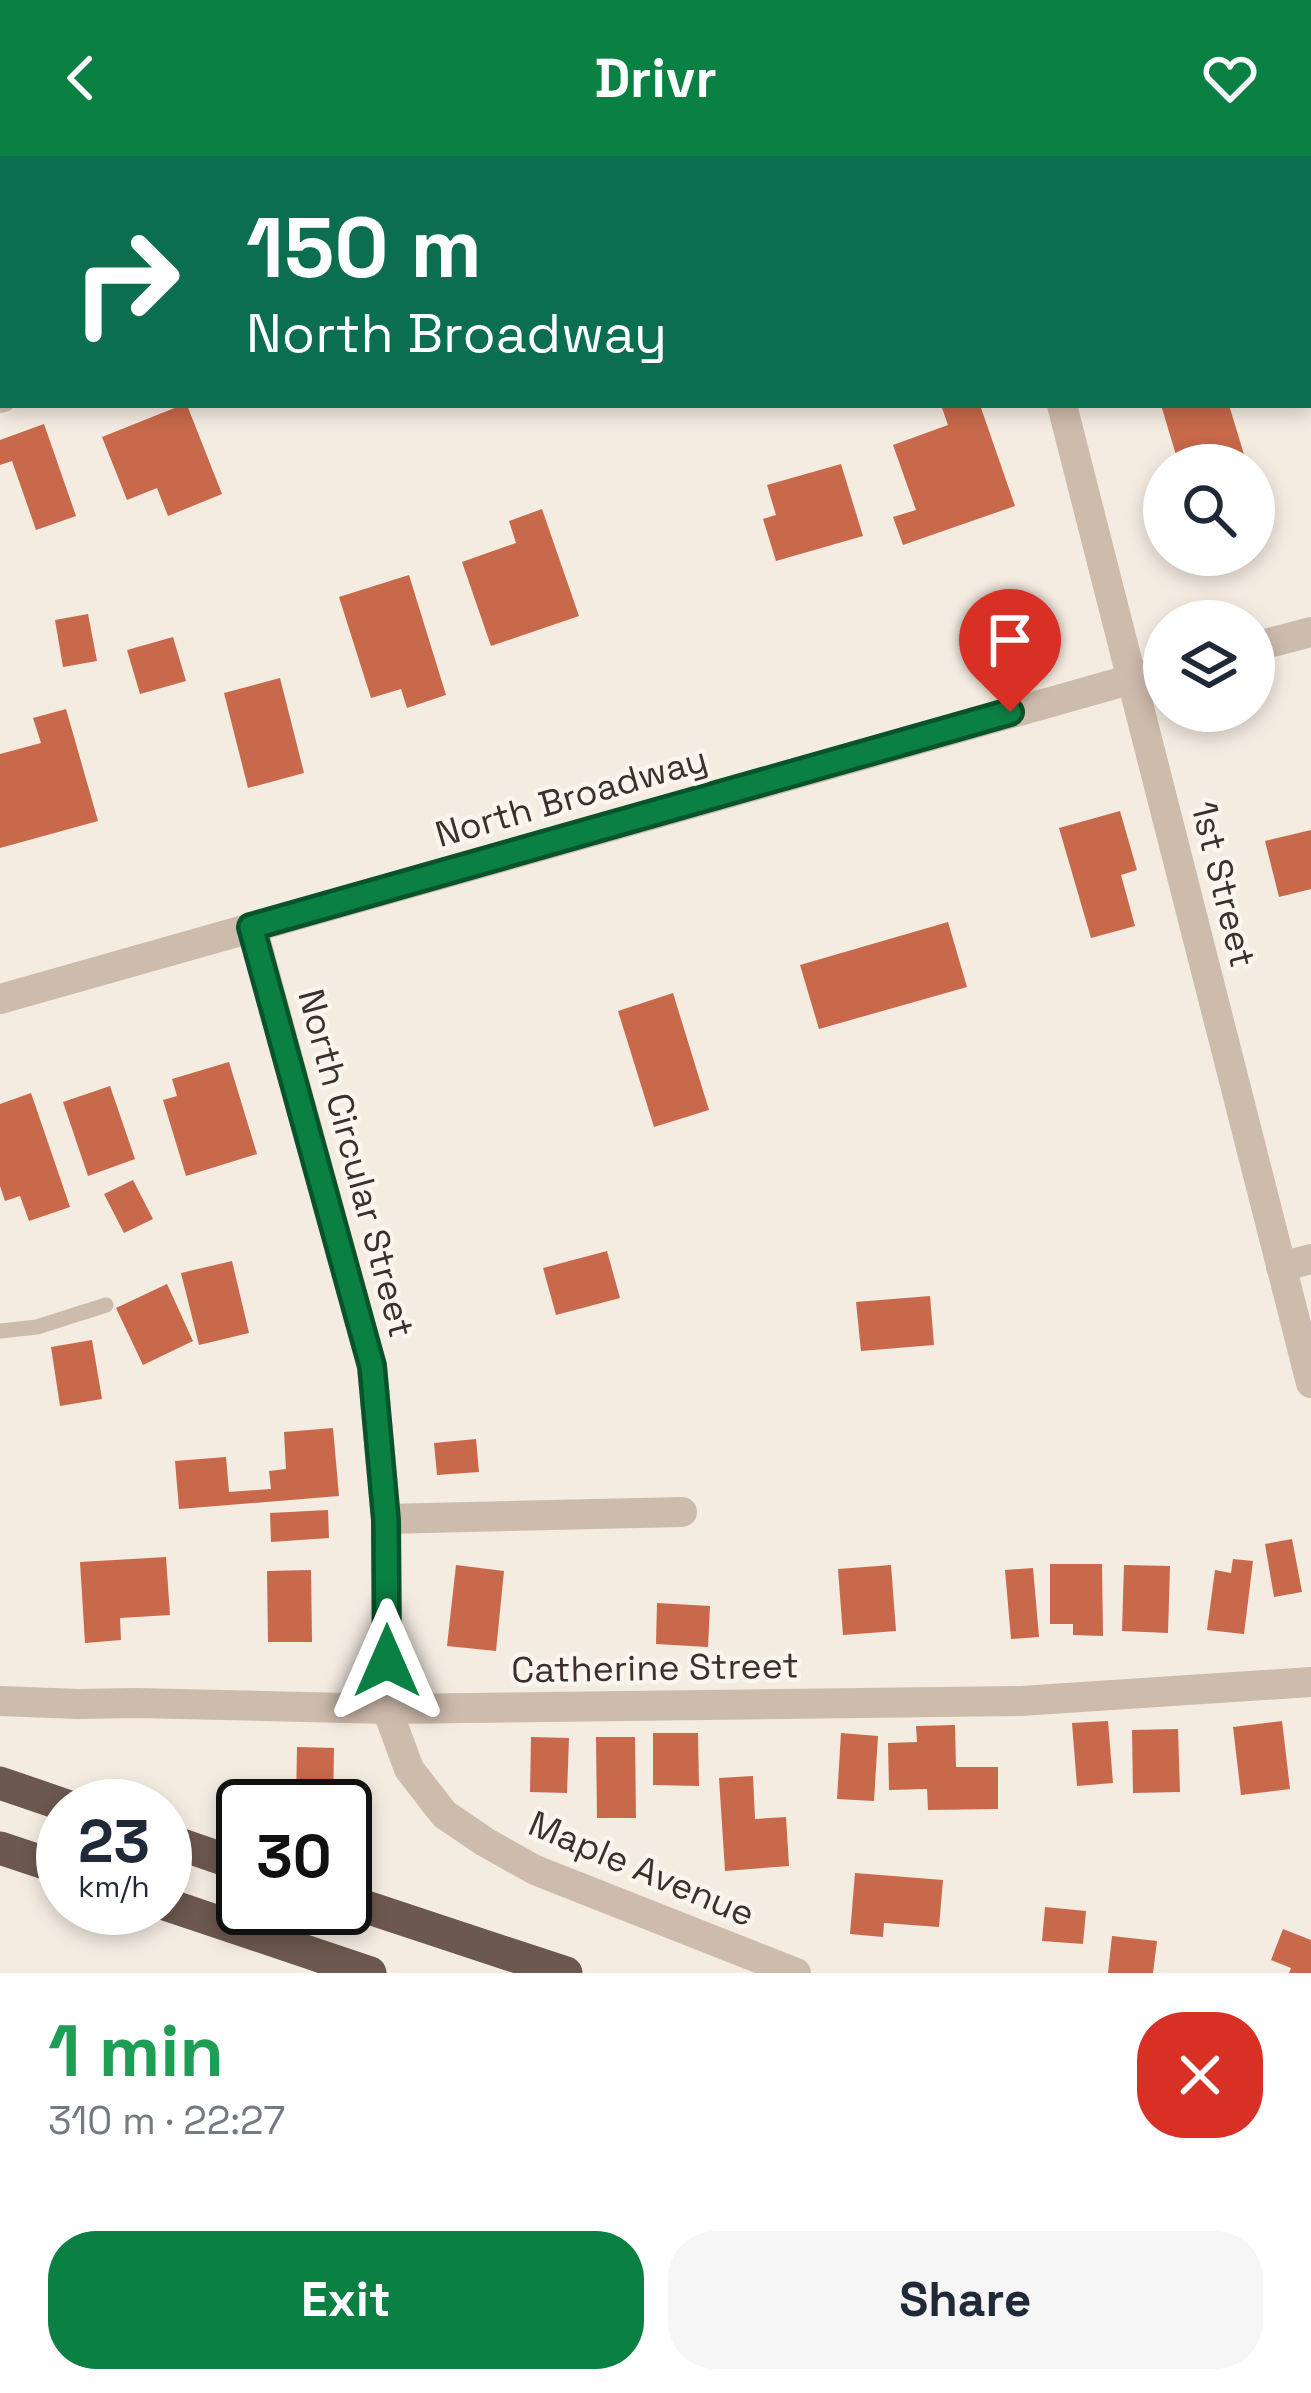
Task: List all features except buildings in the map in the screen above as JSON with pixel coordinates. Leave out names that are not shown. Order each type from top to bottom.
[{"type":"highway","points":[[0,1784],[36,1796]]},
{"type":"highway","points":[[0,1848],[36,1860]]},
{"type":"highway","points":[[372,1909],[566,1973]]},
{"type":"highway","points":[[192,1913],[370,1973]]},
{"type":"street","name":"1st Street","points":[[1063,408],[1132,678],[1296,1263],[1311,1383]]},
{"type":"street","points":[[1275,641],[1311,632]]},
{"type":"street","name":"North Broadway","points":[[0,999],[1143,675]]},
{"type":"street","name":"North Circular Street","points":[[251,927],[372,1366],[386,1520],[387,1709]]},
{"type":"street","points":[[386,1520],[682,1512]]},
{"type":"street","name":"Catherine Street","points":[[0,1701],[387,1709],[1021,1701],[1311,1682]]},
{"type":"street","name":"Maple Avenue","points":[[387,1709],[410,1769],[444,1814],[485,1842],[535,1870],[796,1973]]},
{"type":"lane","points":[[0,1330],[37,1327],[106,1305]]},
{"type":"route","points":[[387,1661],[386,1520],[372,1366],[251,927],[1010,712]]}]
